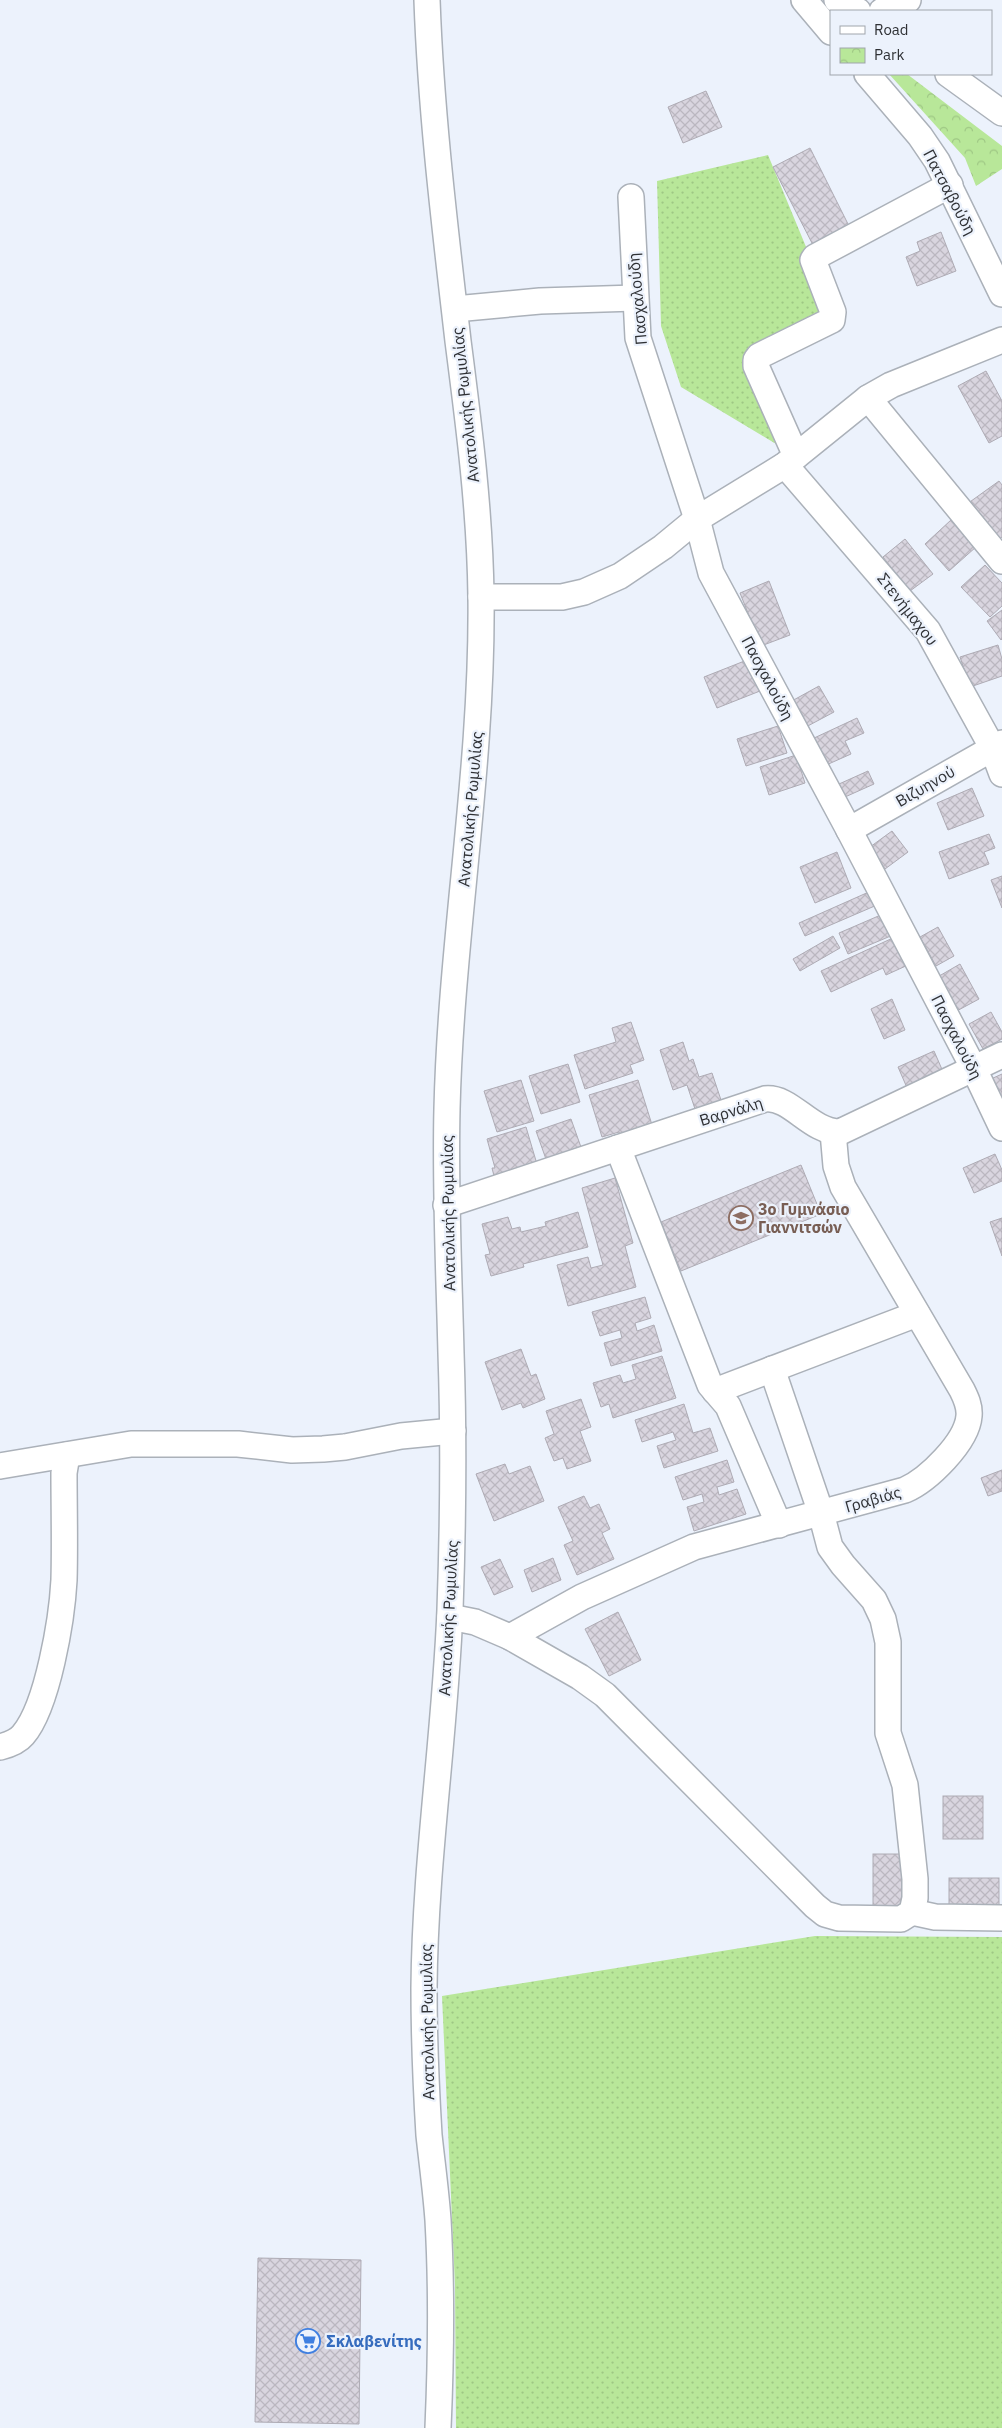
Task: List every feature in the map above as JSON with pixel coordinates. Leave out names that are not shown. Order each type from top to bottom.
[{"type":"street","name":"Ανατολικής Ρωμυλίας","points":[[427,0],[429,52],[440,182],[475,489],[481,597],[480,679],[454,991],[448,1093],[446,1204],[453,1430],[450,1617],[426,1919],[424,1988],[429,2135],[438,2213],[441,2346],[438,2428]]},
{"type":"street","points":[[804,0],[830,31]]},
{"type":"street","points":[[837,0],[856,10]]},
{"type":"street","points":[[884,10],[908,0]]},
{"type":"street","name":"Πατσαβούδη","points":[[868,75],[920,136],[950,185],[1002,294]]},
{"type":"street","points":[[949,75],[1002,113]]},
{"type":"street","name":"Στενήμαχου","points":[[950,185],[815,257],[813,260],[833,312],[832,320],[759,356],[756,360],[756,366],[791,460],[928,631],[997,745],[1002,774]]},
{"type":"street","name":"Πασχαλούδη","points":[[631,197],[634,298],[637,331],[697,519],[711,573],[849,830],[973,1067],[1002,1128]]},
{"type":"street","points":[[454,309],[540,301],[634,298]]},
{"type":"street","points":[[481,597],[540,598],[584,592],[627,571],[663,548],[697,519],[791,460],[868,398],[891,385],[1002,340]]},
{"type":"street","points":[[868,398],[1002,562]]},
{"type":"street","name":"Βιζυηνού","points":[[849,830],[997,745]]},
{"type":"street","points":[[833,1132],[848,1129],[973,1067],[1002,1055]]},
{"type":"street","name":"Βαρνάλη","points":[[446,1204],[772,1098],[822,1129],[833,1132]]},
{"type":"street","name":"Γραβιάς","points":[[510,1636],[582,1596],[666,1558],[717,1539],[779,1525],[905,1490],[919,1484],[931,1474],[966,1428],[969,1416],[968,1404],[962,1390],[843,1187],[836,1166],[833,1132]]},
{"type":"street","points":[[618,1148],[710,1385],[728,1406],[779,1525]]},
{"type":"street","points":[[715,1390],[917,1314]]},
{"type":"street","points":[[772,1369],[821,1513],[826,1536],[835,1556],[874,1600],[886,1628],[888,1642],[888,1733],[905,1785],[915,1879],[915,1898],[912,1912]]},
{"type":"street","points":[[0,1466],[147,1443],[238,1444],[292,1450],[323,1449],[345,1448],[401,1436],[453,1430]]},
{"type":"street","points":[[0,1747],[8,1745],[23,1735],[32,1720],[52,1656],[64,1580],[64,1473],[67,1455]]},
{"type":"street","points":[[450,1617],[476,1622],[510,1636],[580,1677],[605,1695],[825,1914],[839,1918],[901,1918],[912,1912],[935,1917],[1002,1918]]},
{"type":"green space","points":[[890,75],[908,75],[1002,146],[1002,169],[976,186],[965,158]]},
{"type":"green space","points":[[768,155],[833,312],[759,356],[796,456],[681,387],[661,326],[657,181]]},
{"type":"green space","points":[[815,1936],[1002,1937],[1002,2428],[456,2428],[455,2285],[442,1996]]},
{"type":"building","points":[[706,91],[722,127],[683,143],[668,107]]},
{"type":"building","points":[[810,148],[850,228],[814,247],[773,167]]},
{"type":"building","points":[[941,232],[956,271],[917,286],[906,257],[920,251],[917,242]]},
{"type":"building","points":[[986,371],[1002,401],[1002,436],[989,443],[958,386]]},
{"type":"building","points":[[999,481],[1002,485],[1002,537],[995,542],[967,504]]},
{"type":"building","points":[[951,520],[976,547],[949,571],[925,544]]},
{"type":"building","points":[[905,539],[933,574],[910,591],[883,557]]},
{"type":"building","points":[[985,565],[1002,583],[1002,606],[990,617],[961,587]]},
{"type":"building","points":[[769,581],[790,635],[761,646],[740,593]]},
{"type":"building","points":[[1002,610],[1002,639],[1001,640],[987,621]]},
{"type":"building","points":[[998,645],[1002,659],[1002,676],[970,687],[960,657]]},
{"type":"building","points":[[747,660],[760,691],[717,708],[704,677]]},
{"type":"building","points":[[819,686],[834,712],[804,728],[790,702]]},
{"type":"building","points":[[857,718],[864,733],[845,741],[851,754],[824,766],[812,739]]},
{"type":"building","points":[[778,726],[787,753],[746,766],[737,739]]},
{"type":"building","points":[[796,755],[805,783],[769,795],[760,767]]},
{"type":"building","points":[[868,771],[874,784],[845,797],[839,784]]},
{"type":"building","points":[[972,788],[984,816],[948,830],[937,803]]},
{"type":"building","points":[[892,831],[908,852],[885,869],[870,847]]},
{"type":"building","points":[[989,834],[995,848],[984,852],[989,864],[949,879],[939,852]]},
{"type":"building","points":[[837,852],[851,888],[815,903],[800,867]]},
{"type":"building","points":[[1002,876],[1002,908],[991,880]]},
{"type":"building","points":[[871,891],[877,905],[805,936],[799,923]]},
{"type":"building","points":[[883,914],[893,935],[848,954],[839,933]]},
{"type":"building","points":[[938,927],[954,956],[936,966],[920,937]]},
{"type":"building","points":[[833,936],[840,948],[800,971],[793,959]]},
{"type":"building","points":[[895,937],[908,965],[886,975],[883,968],[831,992],[821,971]]},
{"type":"building","points":[[960,964],[979,999],[953,1013],[934,979]]},
{"type":"building","points":[[892,999],[905,1030],[884,1039],[871,1009]]},
{"type":"building","points":[[991,1012],[1002,1032],[1002,1039],[983,1049],[969,1024]]},
{"type":"building","points":[[631,1022],[644,1060],[630,1065],[633,1073],[585,1089],[574,1055],[616,1042],[612,1028]]},
{"type":"building","points":[[683,1042],[689,1061],[693,1059],[699,1077],[712,1073],[722,1103],[696,1112],[687,1085],[673,1090],[660,1050]]},
{"type":"building","points":[[934,1051],[944,1074],[908,1090],[898,1067]]},
{"type":"building","points":[[568,1064],[580,1102],[541,1114],[529,1076]]},
{"type":"building","points":[[1002,1074],[1002,1105],[991,1079]]},
{"type":"building","points":[[521,1080],[534,1121],[497,1132],[484,1091]]},
{"type":"building","points":[[638,1080],[653,1128],[621,1138],[619,1132],[602,1137],[589,1095]]},
{"type":"building","points":[[571,1119],[582,1150],[547,1162],[536,1131]]},
{"type":"building","points":[[526,1127],[539,1171],[496,1184],[492,1168],[495,1168],[487,1139]]},
{"type":"building","points":[[995,1154],[1002,1170],[1002,1181],[974,1193],[963,1168]]},
{"type":"building","name":"3ο Γυμνάσιο Γιαννιτσών","points":[[801,1165],[821,1214],[681,1271],[661,1222]]},
{"type":"building","points":[[615,1178],[633,1243],[625,1246],[636,1287],[568,1306],[557,1265],[588,1257],[591,1268],[603,1265],[582,1188]]},
{"type":"building","points":[[578,1212],[588,1247],[523,1264],[524,1267],[491,1276],[485,1255],[490,1254],[482,1224],[508,1217],[512,1229],[520,1227],[521,1232],[546,1226],[545,1222]]},
{"type":"building","points":[[1002,1218],[1002,1256],[990,1222]]},
{"type":"building","points":[[645,1297],[651,1318],[635,1323],[637,1331],[654,1325],[662,1351],[611,1366],[604,1343],[622,1338],[620,1330],[600,1336],[592,1312]]},
{"type":"building","points":[[521,1349],[531,1376],[536,1374],[545,1399],[523,1408],[521,1403],[502,1410],[485,1362]]},
{"type":"building","points":[[662,1356],[676,1398],[613,1418],[609,1404],[601,1407],[593,1383],[620,1375],[623,1383],[636,1379],[632,1365]]},
{"type":"building","points":[[581,1399],[591,1427],[580,1431],[591,1461],[567,1469],[563,1458],[554,1461],[545,1438],[554,1434],[546,1411]]},
{"type":"building","points":[[684,1404],[693,1433],[710,1428],[718,1451],[664,1468],[657,1446],[676,1440],[673,1432],[642,1442],[635,1420]]},
{"type":"building","points":[[727,1460],[734,1482],[717,1487],[719,1495],[737,1489],[746,1514],[694,1531],[687,1507],[704,1502],[702,1494],[683,1500],[675,1477]]},
{"type":"building","points":[[505,1464],[509,1474],[530,1466],[544,1501],[494,1521],[476,1474]]},
{"type":"building","points":[[1002,1470],[1002,1491],[988,1496],[981,1478]]},
{"type":"building","points":[[584,1496],[590,1508],[599,1504],[610,1529],[602,1533],[614,1559],[577,1575],[564,1545],[573,1541],[558,1507]]},
{"type":"building","points":[[553,1558],[561,1580],[532,1592],[524,1570]]},
{"type":"building","points":[[500,1559],[513,1587],[494,1595],[481,1567]]},
{"type":"building","points":[[618,1612],[641,1660],[609,1676],[585,1629]]},
{"type":"building","points":[[943,1796],[983,1796],[983,1839],[943,1839]]},
{"type":"building","points":[[873,1854],[907,1854],[907,1909],[873,1909]]},
{"type":"building","points":[[949,1878],[999,1878],[999,1910],[949,1910]]},
{"type":"building","name":"Σκλαβενίτης","points":[[258,2258],[361,2260],[359,2424],[255,2422]]},
{"type":"place","name":"3ο Γυμνάσιο Γιαννιτσών","points":[[741,1218]]},
{"type":"place","name":"Σκλαβενίτης","points":[[308,2341]]}]
